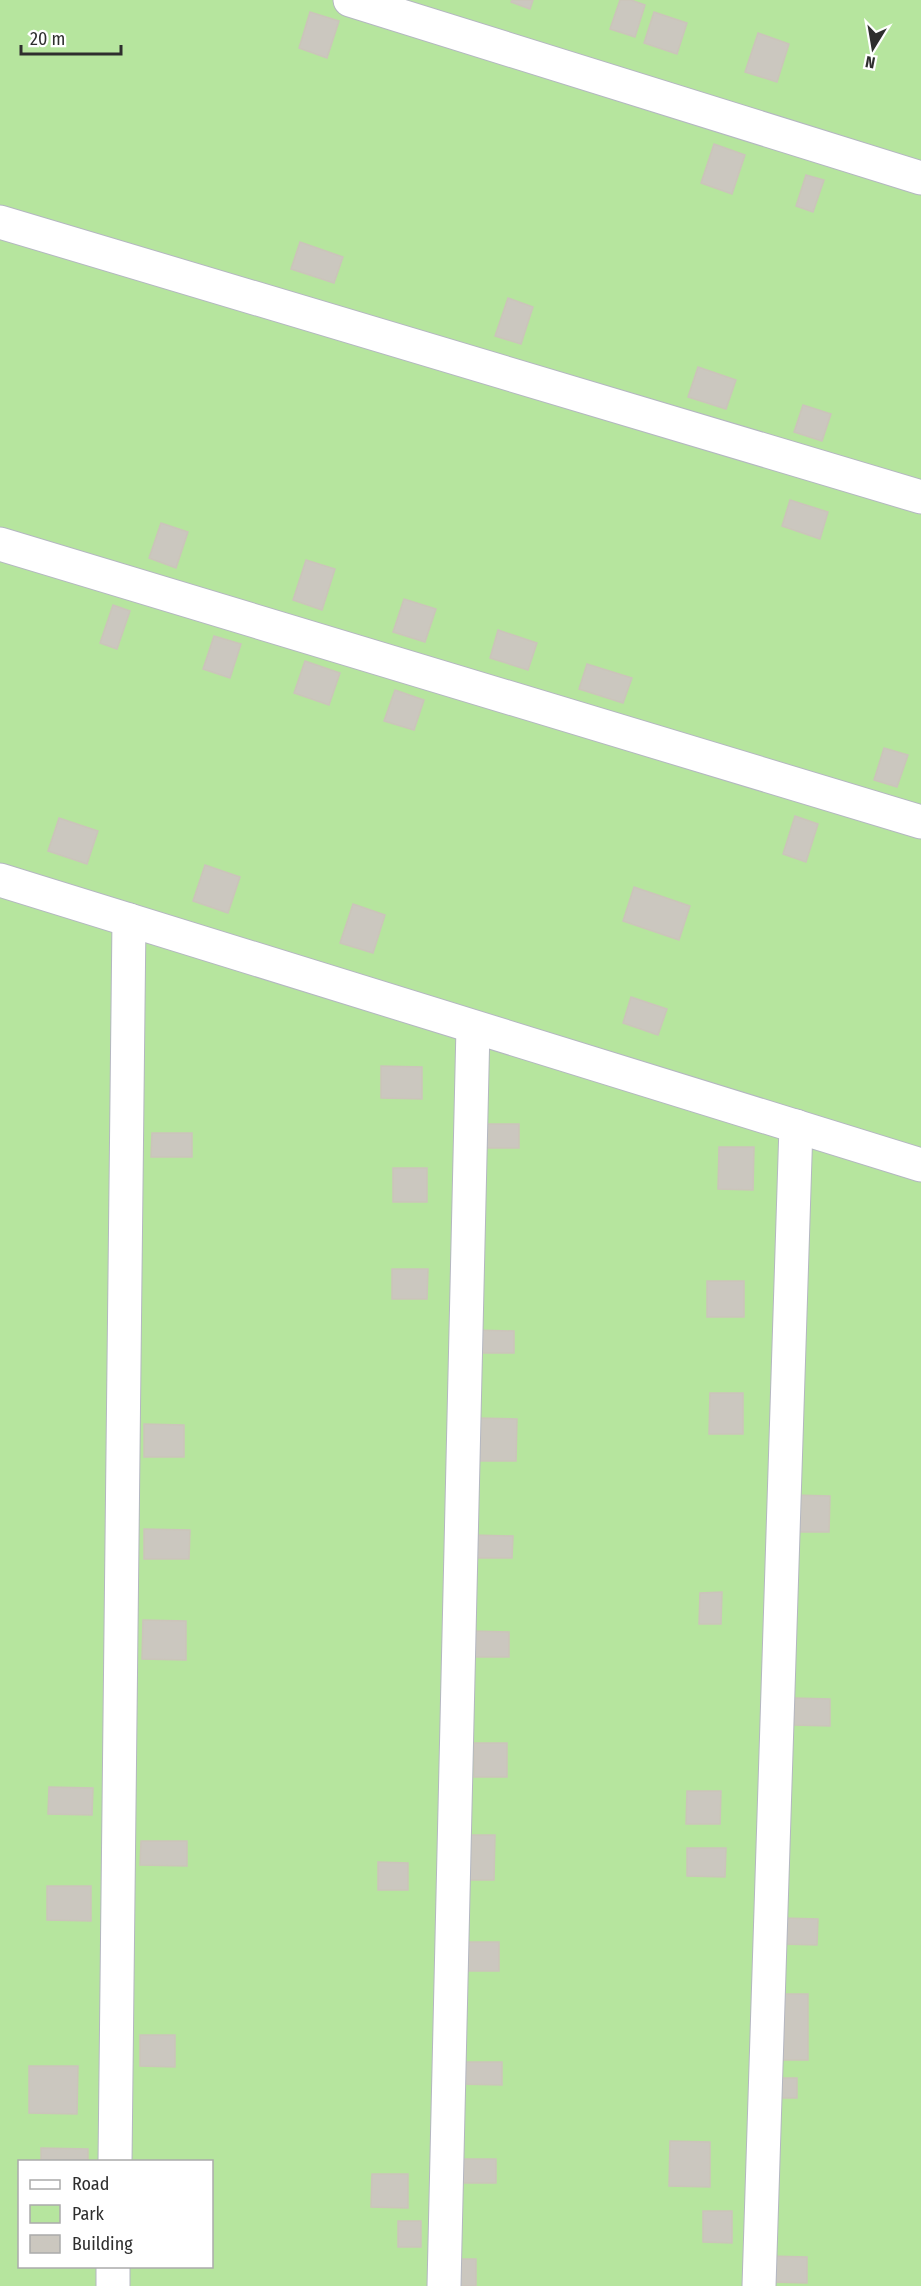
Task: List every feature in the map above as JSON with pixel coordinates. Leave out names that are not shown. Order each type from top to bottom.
[{"type":"lane","points":[[350,0],[921,178]]},
{"type":"lane","points":[[0,222],[921,497]]},
{"type":"lane","points":[[0,544],[921,822]]},
{"type":"lane","points":[[0,880],[921,1165]]},
{"type":"lane","points":[[115,2160],[129,920]]},
{"type":"lane","points":[[444,2286],[473,1027]]},
{"type":"lane","points":[[759,2286],[796,1126]]},
{"type":"lane","points":[[113,2268],[113,2286]]},
{"type":"green space","points":[[0,0],[921,0],[921,2286],[0,2286]]},
{"type":"building","points":[[512,0],[533,0],[530,9],[511,2]]},
{"type":"building","points":[[620,0],[631,0],[645,5],[635,37],[610,29]]},
{"type":"building","points":[[310,12],[339,21],[327,58],[299,48]]},
{"type":"building","points":[[654,12],[687,23],[677,54],[644,43]]},
{"type":"building","points":[[758,33],[789,44],[777,82],[745,72]]},
{"type":"building","points":[[714,144],[745,155],[732,194],[701,183]]},
{"type":"building","points":[[806,175],[824,180],[813,212],[796,206]]},
{"type":"building","points":[[300,242],[343,257],[334,283],[291,269]]},
{"type":"building","points":[[508,298],[533,307],[521,344],[495,336]]},
{"type":"building","points":[[698,367],[736,380],[726,409],[688,397]]},
{"type":"building","points":[[803,405],[831,414],[822,441],[794,432]]},
{"type":"building","points":[[790,500],[828,512],[820,539],[782,526]]},
{"type":"building","points":[[161,523],[188,532],[176,568],[149,558]]},
{"type":"building","points":[[306,560],[335,569],[322,610],[293,600]]},
{"type":"building","points":[[404,599],[436,609],[425,642],[393,632]]},
{"type":"building","points":[[113,605],[130,611],[117,649],[100,643]]},
{"type":"building","points":[[498,630],[537,643],[528,670],[490,658]]},
{"type":"building","points":[[214,636],[241,644],[230,678],[203,669]]},
{"type":"building","points":[[305,661],[340,673],[329,705],[294,693]]},
{"type":"building","points":[[587,664],[632,678],[623,703],[579,689]]},
{"type":"building","points":[[395,690],[424,700],[414,730],[384,721]]},
{"type":"building","points":[[884,748],[908,755],[897,787],[874,780]]},
{"type":"building","points":[[795,816],[818,824],[806,862],[783,854]]},
{"type":"building","points":[[59,818],[98,831],[87,864],[48,851]]},
{"type":"building","points":[[205,865],[240,877],[228,913],[193,901]]},
{"type":"building","points":[[634,887],[690,906],[679,940],[623,921]]},
{"type":"building","points":[[353,904],[385,915],[373,953],[340,943]]},
{"type":"building","points":[[631,997],[667,1009],[658,1035],[623,1023]]},
{"type":"building","points":[[381,1066],[422,1067],[422,1099],[381,1098]]},
{"type":"building","points":[[482,1124],[519,1124],[519,1148],[482,1148]]},
{"type":"building","points":[[152,1133],[192,1133],[192,1157],[151,1157]]},
{"type":"building","points":[[719,1147],[754,1147],[753,1190],[718,1189]]},
{"type":"building","points":[[393,1168],[427,1168],[427,1202],[393,1202]]},
{"type":"building","points":[[392,1269],[428,1269],[427,1299],[392,1299]]},
{"type":"building","points":[[707,1281],[744,1281],[744,1317],[707,1317]]},
{"type":"building","points":[[475,1330],[514,1331],[514,1353],[474,1353]]},
{"type":"building","points":[[710,1393],[743,1393],[743,1434],[709,1434]]},
{"type":"building","points":[[479,1418],[517,1419],[516,1461],[479,1461]]},
{"type":"building","points":[[144,1424],[184,1425],[184,1457],[144,1457]]},
{"type":"building","points":[[794,1495],[830,1496],[829,1532],[794,1532]]},
{"type":"building","points":[[144,1529],[190,1530],[189,1559],[144,1559]]},
{"type":"building","points":[[473,1535],[513,1536],[512,1558],[473,1558]]},
{"type":"building","points":[[722,1592],[721,1624],[699,1624],[700,1593]]},
{"type":"building","points":[[143,1620],[186,1621],[186,1660],[142,1659]]},
{"type":"building","points":[[472,1631],[509,1632],[509,1657],[472,1657]]},
{"type":"building","points":[[795,1698],[830,1699],[830,1726],[794,1725]]},
{"type":"building","points":[[474,1743],[507,1743],[507,1777],[474,1777]]},
{"type":"building","points":[[49,1787],[93,1788],[92,1815],[48,1814]]},
{"type":"building","points":[[687,1791],[721,1791],[720,1824],[686,1824]]},
{"type":"building","points":[[465,1835],[495,1835],[494,1880],[465,1880]]},
{"type":"building","points":[[141,1841],[187,1841],[187,1866],[140,1865]]},
{"type":"building","points":[[687,1848],[726,1848],[725,1877],[687,1876]]},
{"type":"building","points":[[378,1862],[408,1863],[408,1890],[378,1890]]},
{"type":"building","points":[[47,1886],[91,1886],[91,1921],[47,1920]]},
{"type":"building","points":[[784,1918],[818,1919],[817,1945],[784,1944]]},
{"type":"building","points":[[463,1942],[499,1942],[499,1971],[462,1971]]},
{"type":"building","points":[[783,1994],[808,1994],[808,2060],[782,2060]]},
{"type":"building","points":[[140,2035],[175,2035],[175,2067],[140,2066]]},
{"type":"building","points":[[461,2062],[502,2062],[502,2085],[460,2084]]},
{"type":"building","points":[[29,2066],[78,2066],[77,2114],[29,2113]]},
{"type":"building","points":[[775,2078],[797,2078],[797,2098],[774,2098]]},
{"type":"building","points":[[670,2141],[710,2142],[710,2187],[669,2186]]},
{"type":"building","points":[[41,2148],[88,2149],[88,2160],[41,2160]]},
{"type":"building","points":[[461,2159],[496,2159],[496,2183],[460,2183]]},
{"type":"building","points":[[372,2174],[408,2174],[408,2208],[371,2207]]},
{"type":"building","points":[[703,2211],[732,2211],[732,2243],[703,2242]]},
{"type":"building","points":[[398,2221],[421,2221],[421,2247],[398,2247]]},
{"type":"building","points":[[771,2256],[807,2257],[807,2283],[771,2282]]},
{"type":"building","points":[[454,2259],[476,2259],[476,2286],[454,2286]]}]
